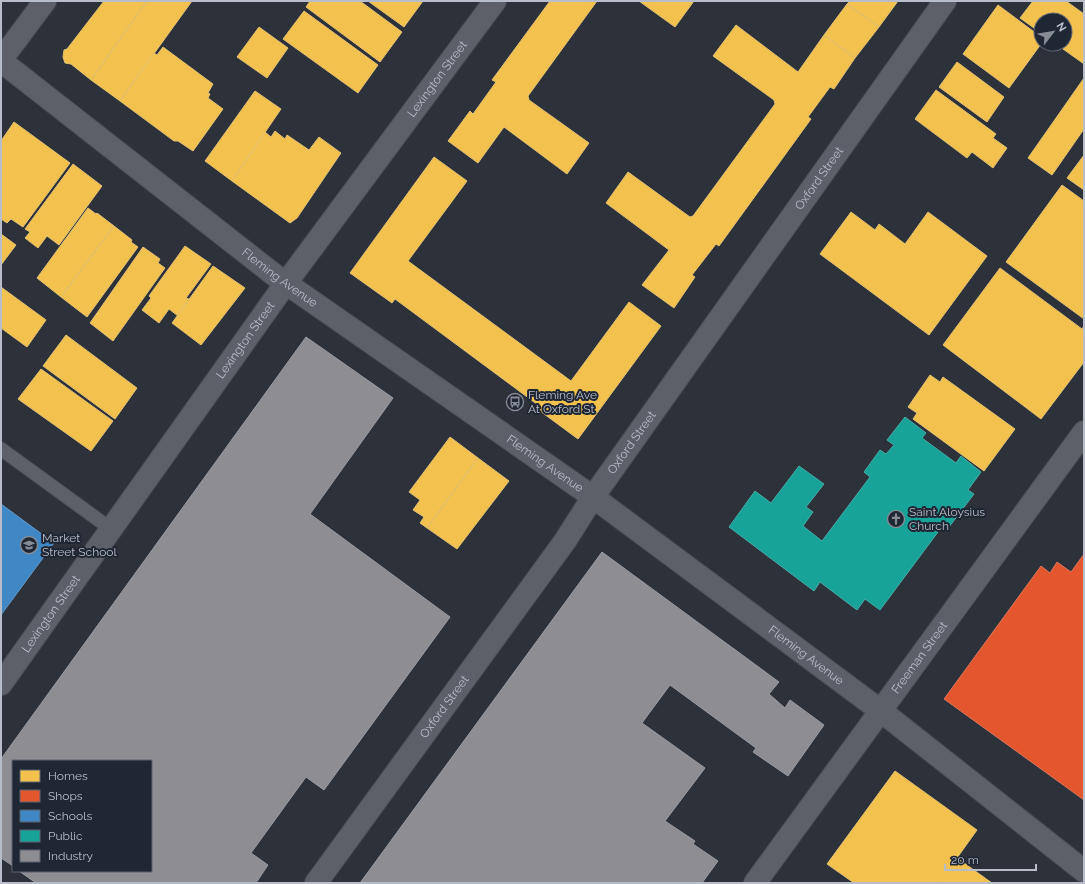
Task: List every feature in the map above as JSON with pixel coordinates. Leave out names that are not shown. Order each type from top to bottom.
[{"type":"street","points":[[1,61],[45,1]]},
{"type":"street","name":"Lexington Street","points":[[1,684],[286,284],[495,1]]},
{"type":"street","name":"Oxford Street","points":[[316,883],[565,541],[593,497],[945,1]]},
{"type":"street","name":"Fleming Avenue","points":[[1,61],[286,284],[593,497],[881,711],[1084,871]]},
{"type":"street","name":"Freeman Street","points":[[755,883],[1084,432]]},
{"type":"lane","points":[[1,449],[111,529]]},
{"type":"building: Homes","points":[[104,1],[147,1],[91,80],[71,64],[65,63],[63,57],[64,50],[67,49]]},
{"type":"building: Homes","points":[[147,1],[192,1],[120,101],[91,80]]},
{"type":"building: Homes","points":[[310,1],[360,1],[402,32],[380,62],[306,7]]},
{"type":"building: Homes","points":[[368,1],[423,1],[404,27]]},
{"type":"building: Homes","points":[[550,1],[597,1],[528,96],[529,100],[589,143],[567,174],[504,127],[478,163],[448,141],[470,111],[473,114],[496,82],[492,80]]},
{"type":"building: Homes","points":[[639,1],[694,1],[675,27]]},
{"type":"building: Homes","points":[[850,1],[898,1],[879,27],[847,4]]},
{"type":"building: Homes","points":[[1033,1],[1066,1],[1084,14],[1084,64],[1067,52],[1073,52],[1073,12],[1033,12],[1033,27],[1020,18]]},
{"type":"building: Homes","points":[[847,4],[879,27],[855,58],[824,35]]},
{"type":"building: Homes","points":[[998,5],[1033,31],[1033,52],[1035,52],[1009,88],[963,54]]},
{"type":"building: Homes","points":[[304,11],[378,65],[358,93],[283,39]]},
{"type":"building: Homes","points":[[736,25],[798,72],[824,35],[855,58],[834,89],[830,87],[808,117],[811,119],[719,246],[716,244],[692,275],[695,277],[674,308],[642,285],[669,250],[606,203],[628,172],[690,217],[693,216],[775,104],[774,100],[713,56]]},
{"type":"building: Homes","points":[[259,27],[288,48],[267,78],[237,57]]},
{"type":"building: Homes","points":[[163,47],[213,84],[208,93],[210,94],[208,98],[223,109],[193,151],[178,141],[174,141],[120,101],[154,53],[157,55]]},
{"type":"building: Homes","points":[[957,62],[1004,97],[987,122],[939,87]]},
{"type":"building: Homes","points":[[1084,78],[1084,129],[1052,175],[1028,158]]},
{"type":"building: Homes","points":[[936,90],[996,134],[993,138],[1007,148],[993,168],[972,152],[967,158],[915,119]]},
{"type":"building: Homes","points":[[255,91],[281,109],[232,181],[205,161]]},
{"type":"building: Homes","points":[[14,122],[70,163],[23,227],[11,219],[7,223],[1,219],[1,141]]},
{"type":"building: Homes","points":[[275,131],[285,139],[287,135],[309,150],[319,137],[341,153],[297,218],[290,223],[232,181],[265,132],[271,137]]},
{"type":"building: Homes","points":[[1084,155],[1084,190],[1067,178]]},
{"type":"building: Homes","points":[[434,157],[467,181],[408,261],[571,381],[629,302],[661,326],[578,439],[536,408],[538,405],[395,299],[392,303],[350,273]]},
{"type":"building: Homes","points":[[73,164],[102,186],[59,245],[47,236],[38,248],[25,238],[30,232],[25,229]]},
{"type":"building: Homes","points":[[1062,185],[1084,201],[1084,319],[1006,262]]},
{"type":"building: Homes","points":[[88,208],[114,226],[61,297],[37,278]]},
{"type":"building: Homes","points":[[851,212],[875,230],[879,224],[905,244],[928,212],[987,256],[929,335],[820,254]]},
{"type":"building: Homes","points":[[114,226],[132,240],[131,242],[138,247],[87,317],[61,297]]},
{"type":"building: Homes","points":[[1,234],[16,245],[1,265]]},
{"type":"building: Homes","points":[[185,246],[211,264],[186,298],[189,299],[178,316],[169,309],[159,323],[142,310],[151,298],[149,296]]},
{"type":"building: Homes","points":[[143,247],[160,259],[158,263],[165,268],[113,341],[90,323]]},
{"type":"building: Homes","points":[[213,266],[245,288],[201,345],[172,323]]},
{"type":"building: Homes","points":[[1000,268],[1082,329],[1084,326],[1084,362],[1041,419],[943,345]]},
{"type":"building: Homes","points":[[1,287],[46,320],[27,347],[1,328]]},
{"type":"building: Homes","points":[[66,335],[137,388],[115,419],[43,366]]},
{"type":"building: Homes","points":[[41,369],[113,421],[91,451],[18,399]]},
{"type":"building: Homes","points":[[930,375],[940,382],[943,377],[1015,429],[984,471],[913,419],[917,413],[908,407]]},
{"type":"building: Homes","points":[[450,437],[478,458],[427,528],[420,523],[424,517],[413,510],[420,500],[409,492]]},
{"type":"building: Homes","points":[[478,458],[509,481],[457,549],[427,528]]},
{"type":"building: Homes","points":[[895,771],[977,830],[957,858],[992,883],[854,883],[827,864]]},
{"type":"building: Shops","points":[[1084,554],[1084,800],[944,699],[1041,566],[1050,573],[1057,562],[1071,572]]},
{"type":"building: Schools","points":[[1,504],[54,543],[1,615]]},
{"type":"building: Public","name":"Saint Aloysius Church","points":[[905,417],[926,433],[922,438],[956,463],[961,456],[981,472],[968,490],[974,494],[946,531],[941,528],[880,610],[865,599],[857,610],[820,582],[814,591],[729,527],[755,491],[771,503],[799,466],[824,484],[806,507],[813,512],[803,526],[822,541],[870,477],[864,472],[880,450],[886,454],[894,445],[887,440]]},
{"type":"building: Industry","points":[[306,337],[393,398],[310,514],[450,617],[324,790],[306,777],[251,853],[268,865],[256,883],[36,883],[20,872],[152,872],[152,760],[12,760],[12,865],[1,858],[1,759]]},
{"type":"building: Industry","points":[[602,552],[779,682],[769,694],[785,708],[790,700],[824,725],[788,776],[753,752],[756,748],[670,685],[642,723],[705,768],[665,821],[695,841],[693,844],[718,861],[702,883],[360,883]]},
{"type":"place","name":"Fleming Ave At Oxford St","points":[[515,402]]},
{"type":"place","name":"Saint Aloysius Church","points":[[896,519]]},
{"type":"place","name":"Market Street School","points":[[29,545]]}]
